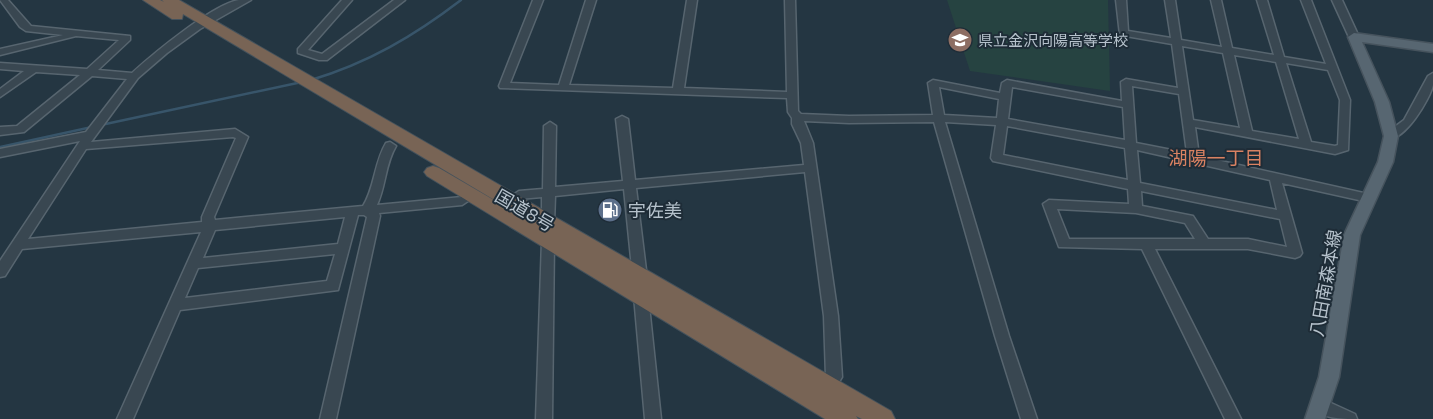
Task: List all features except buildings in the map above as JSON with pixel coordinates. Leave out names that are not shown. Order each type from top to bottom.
[{"type":"highway","name":"国道8号","points":[[150,0],[201,25],[640,287],[846,419]]},
{"type":"highway","name":"国道8号","points":[[169,0],[201,25]]},
{"type":"highway","name":"国道8号","points":[[297,83],[390,146],[548,232]]},
{"type":"highway","name":"国道8号","points":[[640,287],[882,419]]},
{"type":"main road","points":[[1354,37],[1433,48]]},
{"type":"main road","name":"八田南森本線","points":[[1317,412],[1329,377],[1352,235],[1359,214],[1387,155],[1392,135],[1385,107],[1354,37]]},
{"type":"street","points":[[0,131],[20,129],[90,72],[127,38],[29,29],[23,25],[3,0]]},
{"type":"street","points":[[0,272],[82,146],[134,76],[163,51],[201,25],[245,0]]},
{"type":"street","points":[[347,0],[302,51],[323,58],[400,0]]},
{"type":"street","points":[[538,0],[504,86],[791,95]]},
{"type":"street","points":[[563,88],[591,0]]},
{"type":"street","points":[[678,92],[692,0]]},
{"type":"street","points":[[790,0],[791,95],[793,112],[798,117],[970,119],[1002,122],[1194,160],[1368,198]]},
{"type":"street","points":[[1121,0],[1123,34],[1332,68]]},
{"type":"street","points":[[1170,0],[1194,160]]},
{"type":"street","points":[[1216,0],[1247,133]]},
{"type":"street","points":[[1262,0],[1306,144]]},
{"type":"street","points":[[1188,122],[1335,150],[1344,147],[1345,100],[1306,0]]},
{"type":"street","points":[[1337,0],[1354,37]]},
{"type":"street","points":[[0,52],[85,34]]},
{"type":"street","points":[[0,66],[134,76]]},
{"type":"street","points":[[0,94],[34,68]]},
{"type":"street","points":[[1392,135],[1408,122],[1433,76]]},
{"type":"street","points":[[1136,209],[1126,82],[1184,92]]},
{"type":"street","points":[[1005,97],[933,83],[939,119],[1002,336],[1029,419]]},
{"type":"street","points":[[1128,105],[1007,83],[997,158],[1285,216]]},
{"type":"street","points":[[798,117],[798,124],[807,143],[831,316],[828,335],[834,356],[834,377]]},
{"type":"street","points":[[622,119],[653,419]]},
{"type":"street","points":[[544,419],[550,126]]},
{"type":"street","points":[[0,153],[93,130]]},
{"type":"street","points":[[82,146],[235,133],[242,137],[208,217],[211,224]]},
{"type":"street","points":[[368,210],[374,202],[382,156],[390,146]]},
{"type":"street","points":[[519,195],[810,168]]},
{"type":"street","points":[[1204,244],[1189,219],[1136,209],[1049,204],[1064,244],[1204,244],[1248,244],[1295,253],[1275,178]]},
{"type":"street","points":[[18,245],[199,228],[211,224],[217,226],[462,201]]},
{"type":"street","points":[[328,419],[374,216],[368,210]]},
{"type":"street","points":[[174,305],[333,286],[353,212]]},
{"type":"street","points":[[125,419],[211,224]]},
{"type":"street","points":[[1146,244],[1233,419]]},
{"type":"street","points":[[192,264],[343,248]]},
{"type":"street","points":[[1317,412],[1349,419]]},
{"type":"green space","points":[[947,0],[1108,0],[1110,91],[970,71]]},
{"type":"waterway","points":[[311,80],[352,65],[390,47],[408,37],[461,0]]},
{"type":"waterway","points":[[101,125],[302,82]]},
{"type":"waterway","points":[[0,147],[92,127]]},
{"type":"place","name":"県立金沢向陽高等学校","points":[[960,40]]},
{"type":"place","name":"宇佐美","points":[[610,210]]},
{"type":"district","name":"湖陽一丁目","points":[[1216,157]]}]
